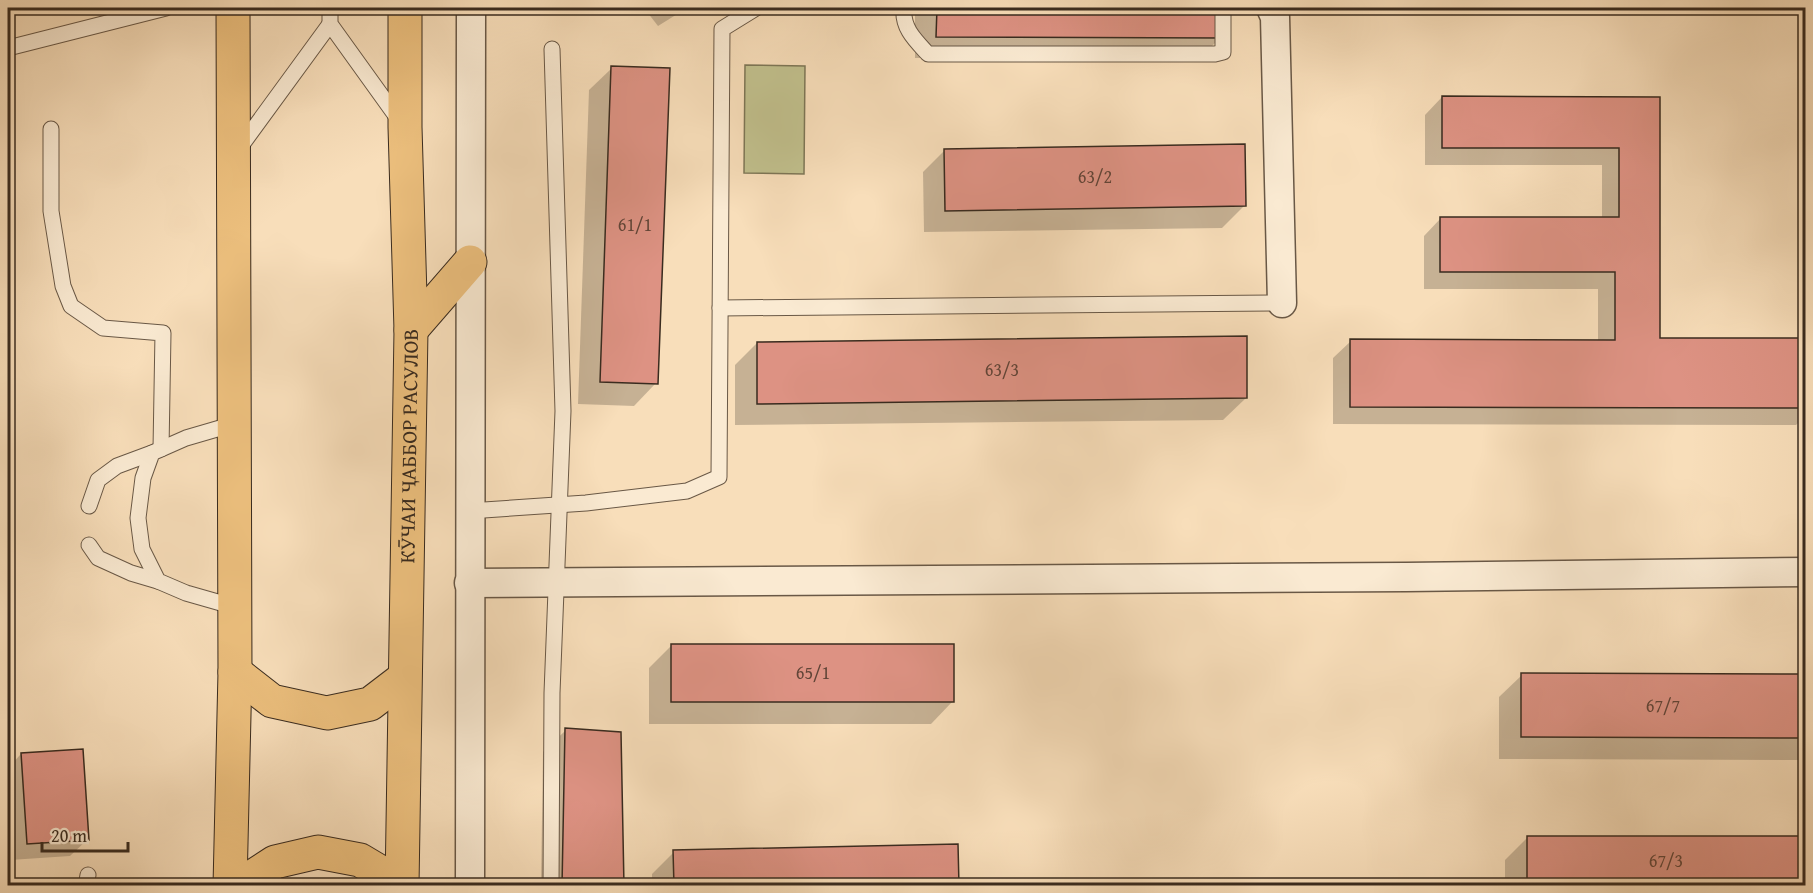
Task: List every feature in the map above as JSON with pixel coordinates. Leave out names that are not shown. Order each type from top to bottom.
[{"type":"main road","points":[[230,885],[235,672],[233,8]]},
{"type":"main road","name":"КӮЧАИ ҶАББОР РАСУЛОВ","points":[[402,885],[411,330],[405,127],[405,8]]},
{"type":"main road","points":[[411,330],[470,261]]},
{"type":"main road","points":[[235,672],[272,701],[327,713],[370,704],[404,678]]},
{"type":"main road","points":[[237,885],[275,862],[318,852],[360,861],[402,885]]},
{"type":"street","points":[[470,885],[471,8]]},
{"type":"street","points":[[1271,8],[1275,16],[1282,303]]},
{"type":"street","points":[[469,583],[1806,572]]},
{"type":"lane","points":[[8,48],[166,8]]},
{"type":"lane","points":[[330,8],[330,24],[405,127]]},
{"type":"lane","points":[[469,511],[560,505],[687,491],[719,477],[722,29],[756,8]]},
{"type":"lane","points":[[904,8],[903,18],[913,39],[928,54],[1215,54],[1223,52],[1223,8]]},
{"type":"lane","points":[[233,157],[330,24]]},
{"type":"lane","points":[[551,885],[552,693],[562,411],[552,49]]},
{"type":"lane","points":[[51,129],[51,212],[63,286],[71,306],[103,328],[163,333],[157,451],[143,478],[138,518],[142,549],[158,581]]},
{"type":"lane","points":[[720,308],[1282,303]]},
{"type":"lane","points":[[89,506],[98,480],[117,466],[186,438],[234,424]]},
{"type":"lane","points":[[89,544],[98,558],[131,573],[186,593],[235,606]]},
{"type":"shaded area","points":[[745,65],[805,66],[804,174],[744,173]]},
{"type":"building","points":[[937,8],[1222,8],[1222,38],[936,37]]},
{"type":"building","points":[[611,66],[670,68],[658,384],[600,382]]},
{"type":"building","points":[[1442,96],[1660,97],[1660,338],[1806,338],[1806,408],[1350,407],[1350,339],[1615,340],[1615,272],[1440,272],[1440,217],[1619,217],[1619,148],[1442,148]]},
{"type":"building","points":[[1245,144],[1246,206],[945,211],[944,149]]},
{"type":"building","points":[[1247,336],[1247,398],[757,404],[757,342]]},
{"type":"building","points":[[671,644],[954,644],[954,702],[671,702]]},
{"type":"building","points":[[1521,673],[1806,674],[1806,738],[1521,737]]},
{"type":"building","points":[[565,728],[621,732],[624,886],[562,886]]},
{"type":"building","points":[[83,749],[89,840],[27,844],[21,753]]},
{"type":"building","points":[[1527,836],[1806,836],[1806,886],[1527,886]]},
{"type":"building","points":[[958,844],[959,886],[674,886],[673,850]]}]
